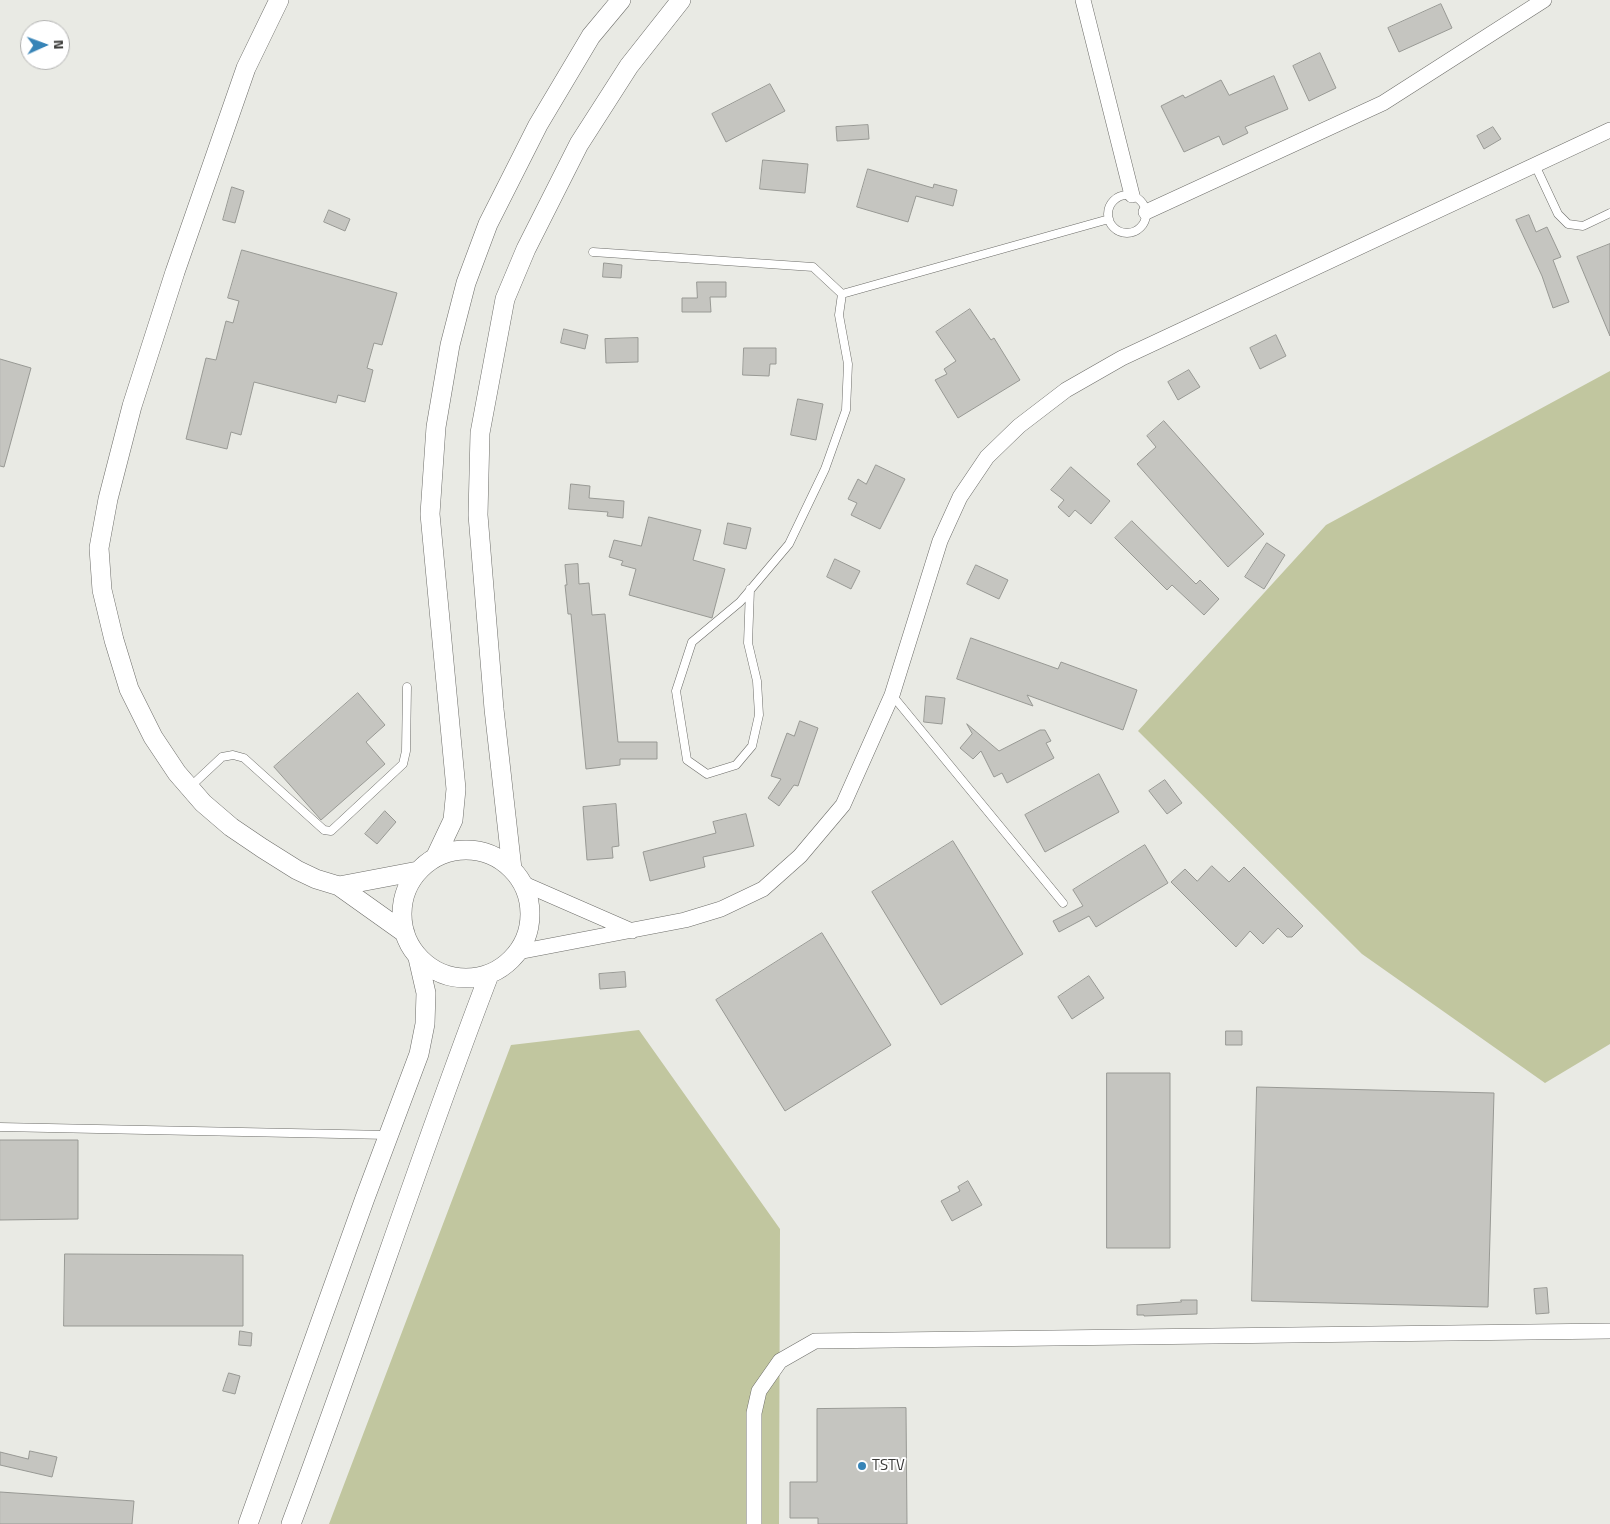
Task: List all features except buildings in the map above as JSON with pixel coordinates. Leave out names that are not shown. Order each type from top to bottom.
[{"type":"street","points":[[279,0],[246,68],[175,272],[132,406],[108,499],[99,548],[102,590],[114,640],[129,689],[152,737],[177,773],[203,803],[231,827],[262,848],[297,870],[316,879],[339,886],[405,933]]},
{"type":"street","points":[[435,858],[453,820],[456,789],[430,514],[436,427],[450,345],[466,283],[488,224],[538,124],[591,36],[621,0]]},
{"type":"street","points":[[632,931],[517,876],[496,857],[476,850],[456,850],[435,858],[418,871],[406,890],[402,912],[405,933],[409,944],[418,958],[433,970],[451,978],[470,979],[489,975],[506,966],[518,952],[527,934],[530,917],[528,900],[517,876],[494,709],[478,515],[480,433],[505,299],[526,249],[579,144],[629,66],[681,0]]},
{"type":"street","points":[[1146,212],[1383,103],[1544,0]]},
{"type":"street","points":[[1087,2],[1132,195]]},
{"type":"street","points":[[518,952],[685,920],[721,909],[763,889],[800,856],[843,804],[892,695],[940,541],[960,497],[987,457],[1019,426],[1066,390],[1122,358],[1610,130]]},
{"type":"street","points":[[339,886],[418,871]]},
{"type":"street","points":[[248,1524],[419,1054],[425,1024],[426,993],[418,958]]},
{"type":"street","points":[[291,1524],[332,1417],[460,1050],[489,975]]},
{"type":"street","points":[[754,1524],[754,1413],[759,1391],[780,1361],[815,1340],[1610,1331]]},
{"type":"lane","points":[[1536,165],[1558,214],[1568,224],[1583,226],[1610,213]]},
{"type":"lane","points":[[1132,195],[1143,203],[1146,212],[1145,222],[1141,227],[1129,233],[1116,229],[1109,219],[1110,205],[1120,196],[1132,195]]},
{"type":"lane","points":[[842,294],[1109,219]]},
{"type":"lane","points":[[593,252],[813,267],[842,294]]},
{"type":"lane","points":[[750,590],[748,643],[757,681],[759,715],[752,746],[736,765],[707,774],[687,760],[676,691],[692,642],[740,602],[750,590],[789,544],[825,469],[846,410],[848,364],[839,315],[842,294]]},
{"type":"lane","points":[[190,787],[222,757],[233,755],[244,758],[324,830],[331,831],[403,764],[406,751],[407,687]]},
{"type":"lane","points":[[892,695],[1063,903]]},
{"type":"lane","points":[[0,1127],[389,1135]]},
{"type":"green space","points":[[1610,371],[1610,1044],[1545,1083],[1362,954],[1138,731],[1326,525]]},
{"type":"green space","points":[[639,1030],[780,1229],[779,1524],[329,1524],[511,1045]]},
{"type":"place","name":"TSTV","points":[[862,1466]]}]
